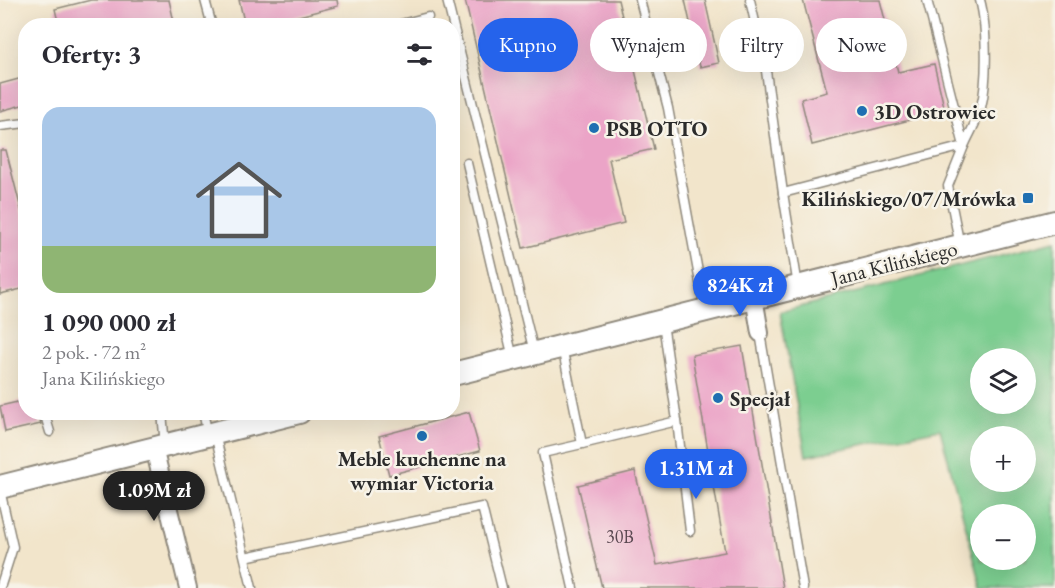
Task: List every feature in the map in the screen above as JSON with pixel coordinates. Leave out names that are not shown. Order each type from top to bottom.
[{"type":"street","name":"Jana Kilińskiego","points":[[460,372],[1055,222]]},
{"type":"street","points":[[754,297],[760,333]]},
{"type":"street","points":[[0,489],[268,420]]},
{"type":"street","points":[[160,447],[189,588]]},
{"type":"lane","points":[[206,0],[210,18]]},
{"type":"lane","points":[[447,0],[451,18]]},
{"type":"lane","points":[[640,0],[668,108],[705,310]]},
{"type":"lane","points":[[750,0],[766,70],[775,149],[798,286]]},
{"type":"lane","points":[[927,0],[964,146]]},
{"type":"lane","points":[[960,246],[948,186],[981,107],[986,45],[985,16],[980,0]]},
{"type":"lane","points":[[424,18],[428,17]]},
{"type":"lane","points":[[460,60],[524,356]]},
{"type":"lane","points":[[0,126],[18,124]]},
{"type":"lane","points":[[783,193],[964,146]]},
{"type":"lane","points":[[467,163],[524,356]]},
{"type":"lane","points":[[663,321],[690,531]]},
{"type":"lane","points":[[760,333],[802,588]]},
{"type":"lane","points":[[562,346],[582,444]]},
{"type":"lane","points":[[46,420],[50,432]]},
{"type":"lane","points":[[160,447],[162,420]]},
{"type":"lane","points":[[205,420],[252,588]]},
{"type":"lane","points":[[573,588],[543,453],[677,421]]},
{"type":"lane","points":[[0,489],[13,547],[1,588]]},
{"type":"lane","points":[[245,557],[482,507],[502,588]]},
{"type":"green space","points":[[1055,241],[1055,588],[982,588],[977,570],[1036,570],[1036,504],[970,504],[970,543],[940,429],[806,456],[780,312]]},
{"type":"building","points":[[91,0],[169,0],[173,18],[57,18],[55,9]]},
{"type":"building","points":[[239,0],[337,0],[338,6],[291,18],[243,18]]},
{"type":"building","points":[[465,0],[618,0],[622,18],[590,18],[590,72],[635,72],[654,149],[609,159],[624,223],[523,248],[482,72],[578,72],[578,18],[478,18],[478,56]]},
{"type":"building","points":[[685,0],[705,0],[719,63],[707,66],[707,18],[689,18]]},
{"type":"building","points":[[803,0],[880,0],[884,18],[816,18],[816,50]]},
{"type":"building","points":[[934,64],[945,111],[812,145],[801,99],[827,92],[822,72],[907,72],[907,70]]},
{"type":"building","points":[[18,79],[18,106],[0,111],[0,84]]},
{"type":"building","points":[[0,150],[6,150],[18,197],[18,290],[0,294]]},
{"type":"building","points":[[742,346],[783,588],[602,588],[578,485],[635,471],[657,565],[725,552],[692,355]]},
{"type":"building","points":[[18,402],[18,420],[40,420],[41,424],[5,432],[0,406]]},
{"type":"building","points":[[469,412],[480,451],[389,475],[379,436],[439,420],[460,420],[460,414]]},
{"type":"place","name":"3D Ostrowiec","points":[[862,111]]},
{"type":"place","name":"PSB OTTO","points":[[594,128]]},
{"type":"place","name":"Kilińskiego/07/Mrówka","points":[[1028,198]]},
{"type":"place","name":"Specjał","points":[[718,398]]},
{"type":"place","name":"Meble kuchenne na wymiar Victoria","points":[[422,436]]}]
